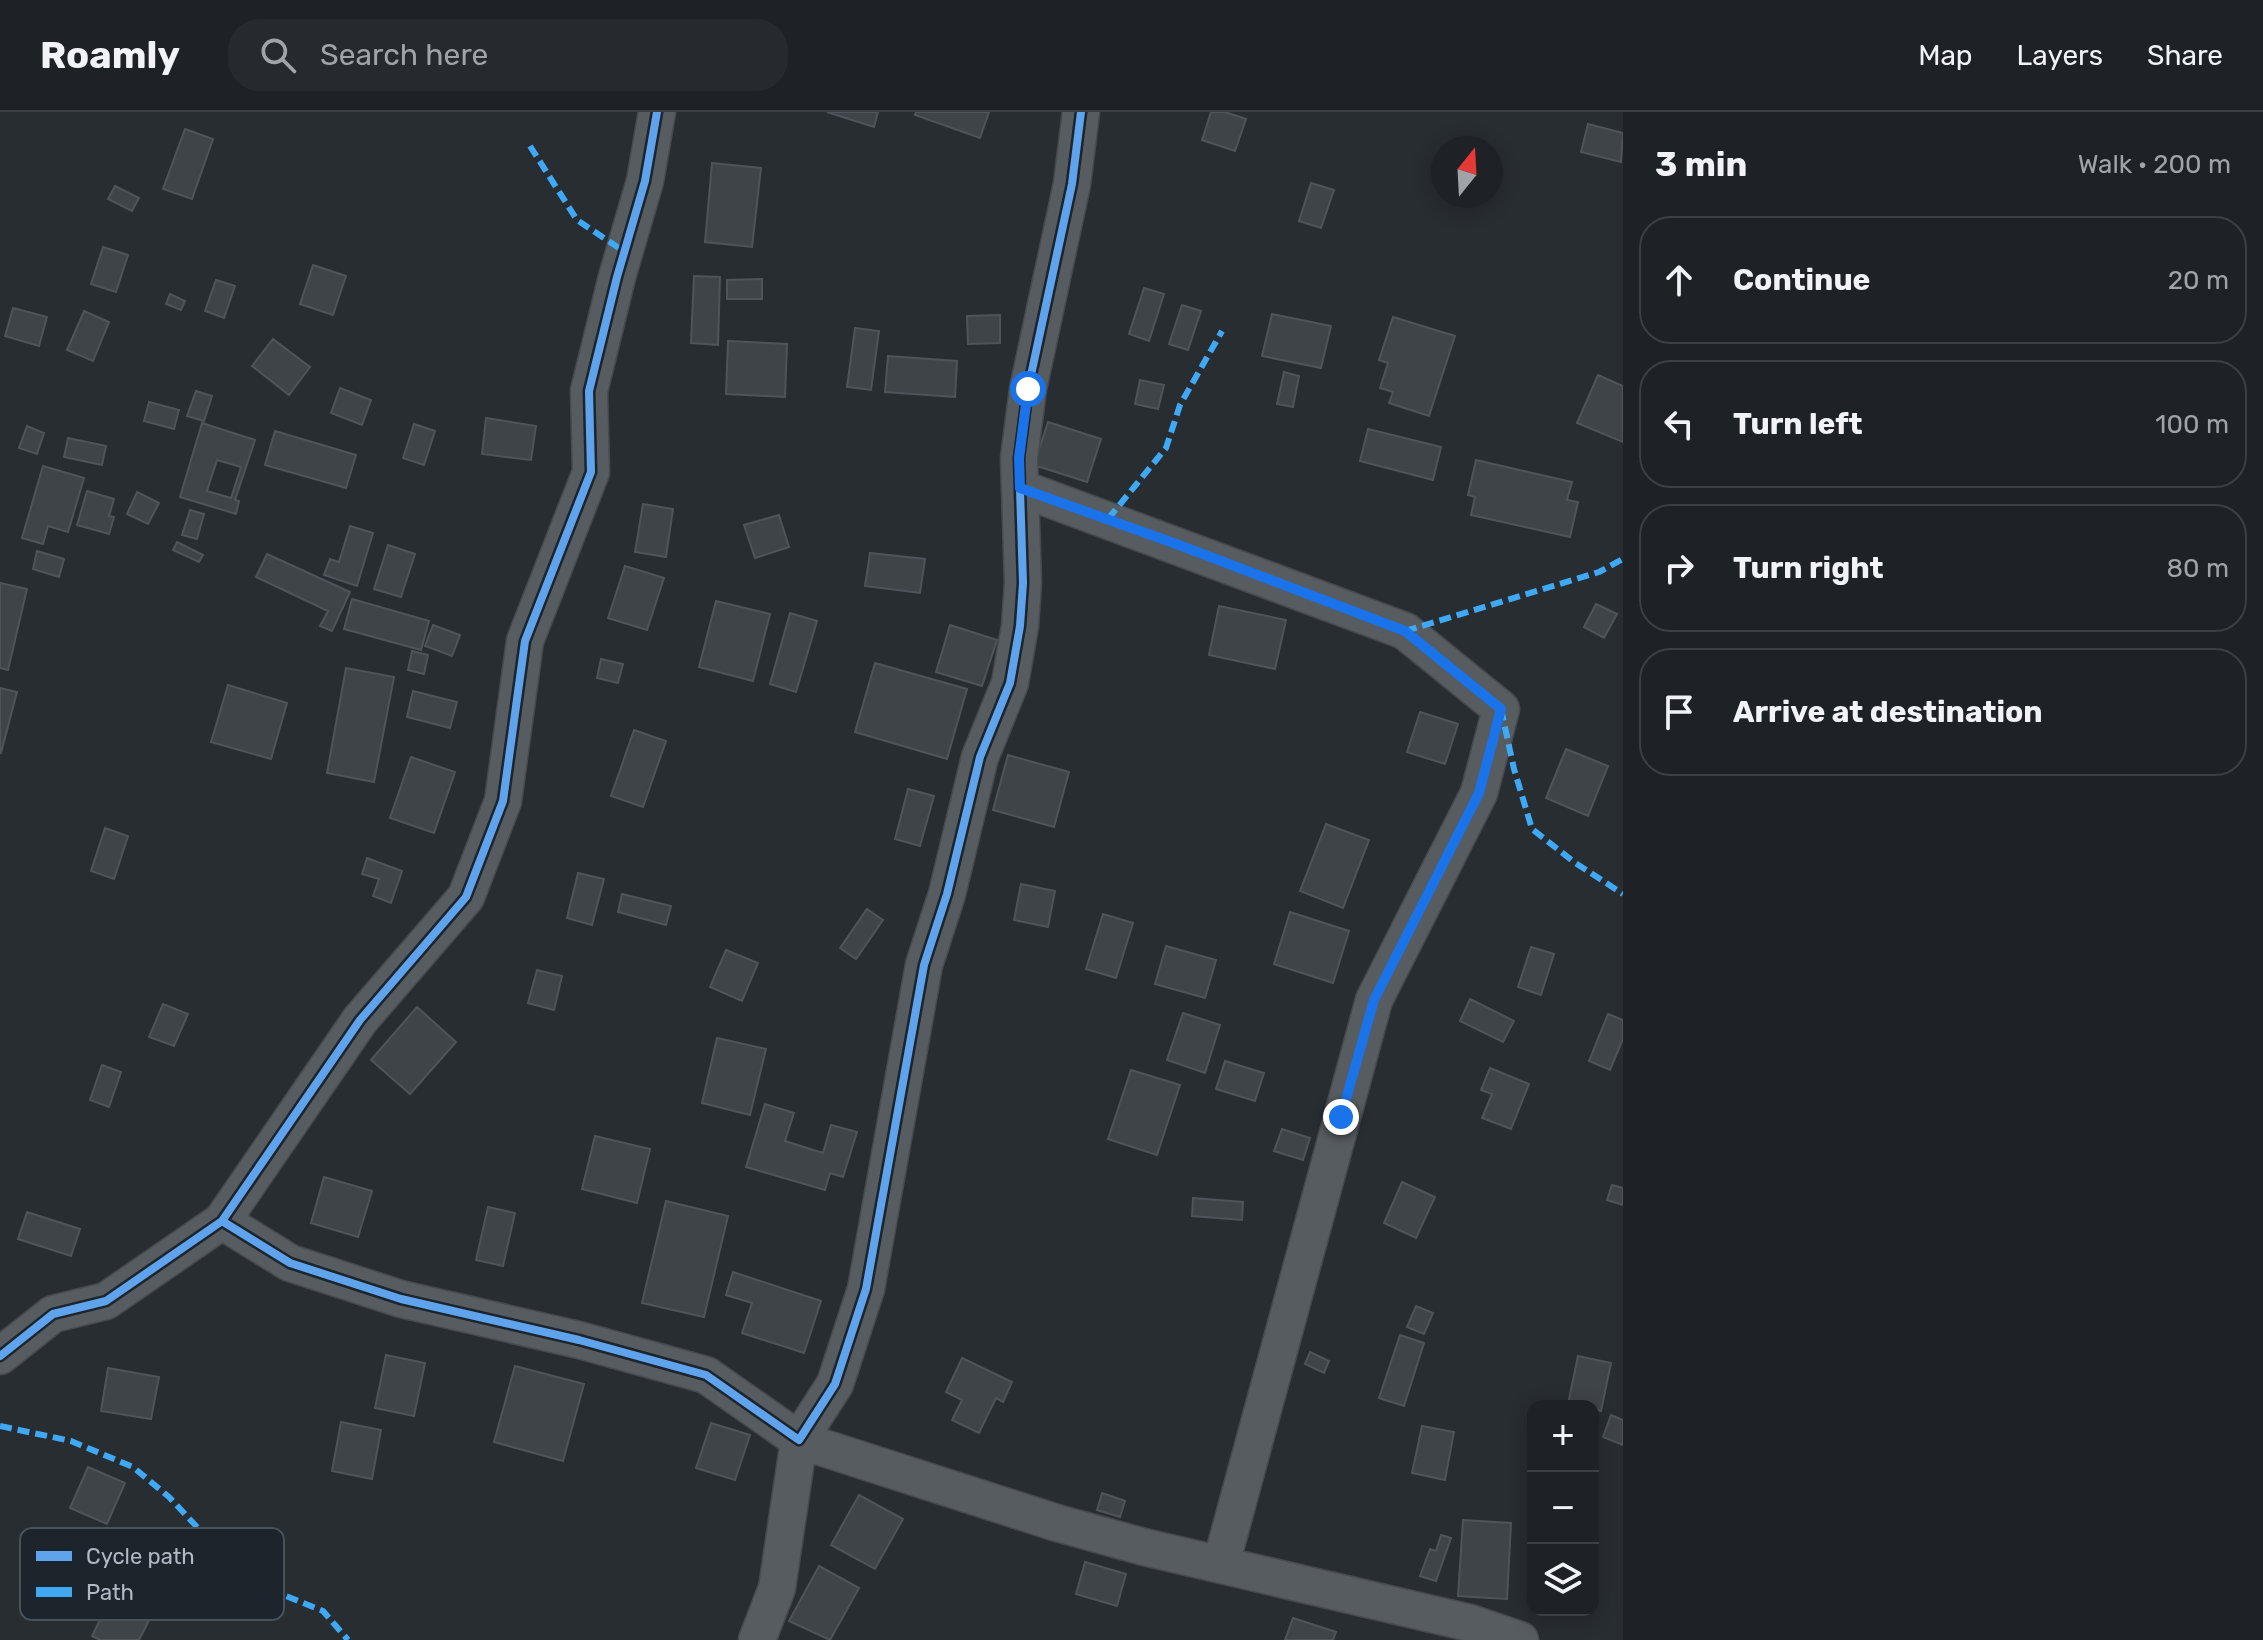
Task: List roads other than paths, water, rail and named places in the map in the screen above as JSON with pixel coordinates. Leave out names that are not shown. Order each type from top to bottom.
[{"type":"street","points":[[0,1356],[53,1314],[106,1301],[222,1221],[360,1020],[466,897],[503,801],[525,641],[591,472],[589,391],[645,181],[657,112]]},
{"type":"street","points":[[757,1640],[777,1588],[799,1440],[835,1384],[866,1289],[924,965],[947,894],[980,757],[1010,683],[1020,626],[1023,583],[1019,458],[1028,389],[1072,184],[1081,112]]},
{"type":"street","points":[[1020,488],[1405,631],[1501,709],[1479,793],[1374,1000],[1221,1564]]},
{"type":"street","points":[[222,1221],[290,1263],[401,1299],[579,1340],[706,1375],[799,1440],[1057,1523],[1470,1623],[1520,1640]]}]
